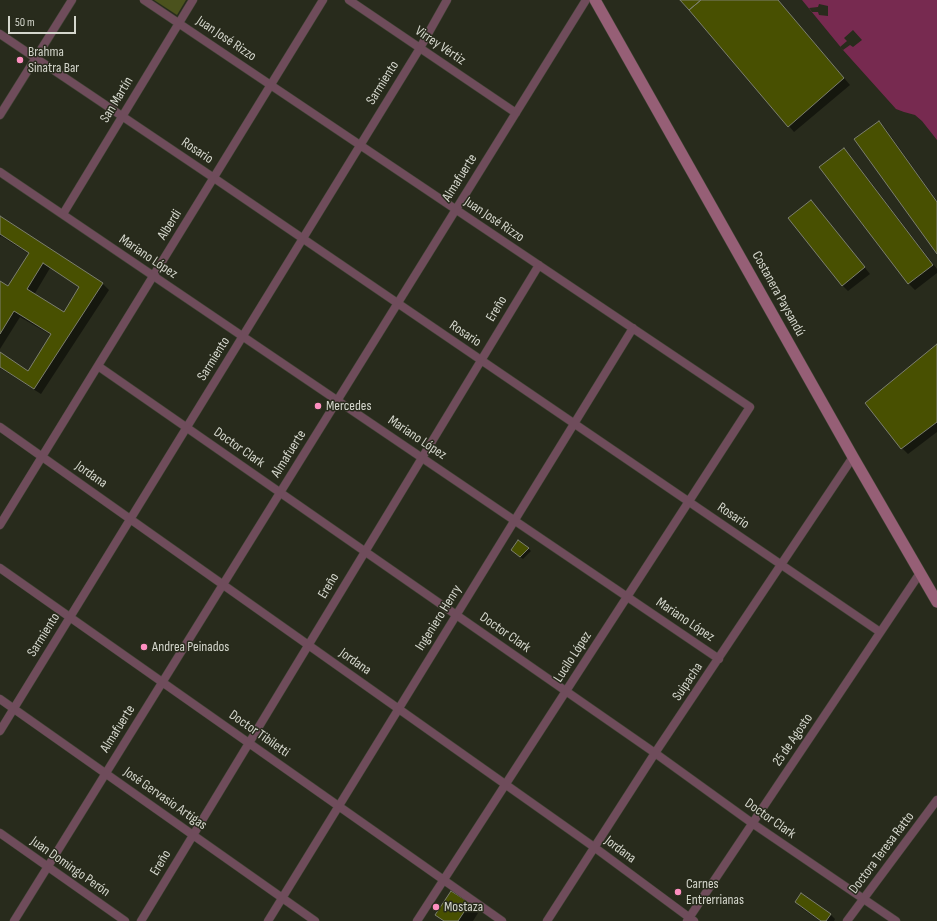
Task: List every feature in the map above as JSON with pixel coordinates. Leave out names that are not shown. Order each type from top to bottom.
[{"type":"main road","name":"Costanera Paysandú","points":[[595,0],[853,457],[937,602]]},
{"type":"street","points":[[0,115],[72,0]]},
{"type":"street","name":"Juan José Rizzo","points":[[144,0],[750,407]]},
{"type":"street","name":"San Martín","points":[[63,214],[193,0]]},
{"type":"street","name":"Alberdi","points":[[0,525],[323,0]]},
{"type":"street","name":"Virrey Vértiz","points":[[349,0],[516,113]]},
{"type":"street","name":"Sarmiento","points":[[0,731],[420,48],[447,0]]},
{"type":"street","name":"Almafuerte","points":[[14,921],[586,0]]},
{"type":"street","name":"Rosario","points":[[0,34],[880,632]]},
{"type":"street","name":"Mariano López","points":[[0,172],[720,659]]},
{"type":"street","name":"Ereño","points":[[141,921],[539,265]]},
{"type":"street","name":"Ingeniero Henry","points":[[268,921],[633,328]]},
{"type":"street","name":"Doctor Clark","points":[[98,366],[566,691],[752,823],[896,921]]},
{"type":"street","name":"Lucilo López","points":[[417,921],[750,407]]},
{"type":"street","name":"Jordana","points":[[0,427],[506,784],[594,847],[690,920]]},
{"type":"street","name":"Suipacha","points":[[547,921],[655,754],[720,659],[853,457]]},
{"type":"street","name":"Doctor Tibiletti","points":[[0,568],[502,921]]},
{"type":"street","name":"25 de Agosto","points":[[690,920],[752,823],[920,573]]},
{"type":"street","name":"José Gervasio Artigas","points":[[0,698],[315,921]]},
{"type":"street","name":"Doctora Teresa Ratto","points":[[847,921],[937,800]]},
{"type":"street","name":"Juan Domingo Perón","points":[[0,833],[125,921]]},
{"type":"green space","points":[[154,0],[186,0],[177,15]]},
{"type":"shaded area","points":[[802,0],[937,0],[937,140],[922,121],[915,115],[896,109],[843,50]]},
{"type":"pier","points":[[819,4],[828,6],[828,16],[819,15],[818,12],[812,12],[809,8],[818,7]]},
{"type":"pier","points":[[853,30],[862,40],[853,47],[850,45],[843,50],[840,47],[847,41],[844,38]]},
{"type":"building","points":[[680,0],[701,0],[689,10]]},
{"type":"building","points":[[701,0],[778,0],[844,78],[788,127],[689,10]]},
{"type":"building","points":[[879,121],[937,202],[937,254],[854,139]]},
{"type":"building","points":[[844,148],[933,265],[908,284],[819,167]]},
{"type":"building","points":[[811,200],[865,267],[842,286],[788,218]]},
{"type":"building","points":[[0,216],[103,283],[34,389],[0,367],[0,352],[28,371],[51,334],[14,311],[0,334],[0,281],[8,286],[29,253],[0,234]],"holes":[[[43,263],[79,287],[64,312],[27,289]]]},
{"type":"building","points":[[937,344],[937,422],[901,449],[865,403]]},
{"type":"building","points":[[518,540],[529,548],[520,557],[511,550]]},
{"type":"building","points":[[451,891],[470,903],[458,921],[444,921],[435,915]]},
{"type":"building","points":[[801,893],[831,914],[826,921],[821,921],[795,902]]},
{"type":"place","name":"Brahma Sinatra Bar","points":[[20,60]]},
{"type":"place","name":"Mercedes","points":[[318,406]]},
{"type":"place","name":"Andrea Peinados","points":[[144,647]]},
{"type":"place","name":"Carnes Entrerrianas","points":[[678,892]]},
{"type":"place","name":"Mostaza","points":[[436,907]]}]
